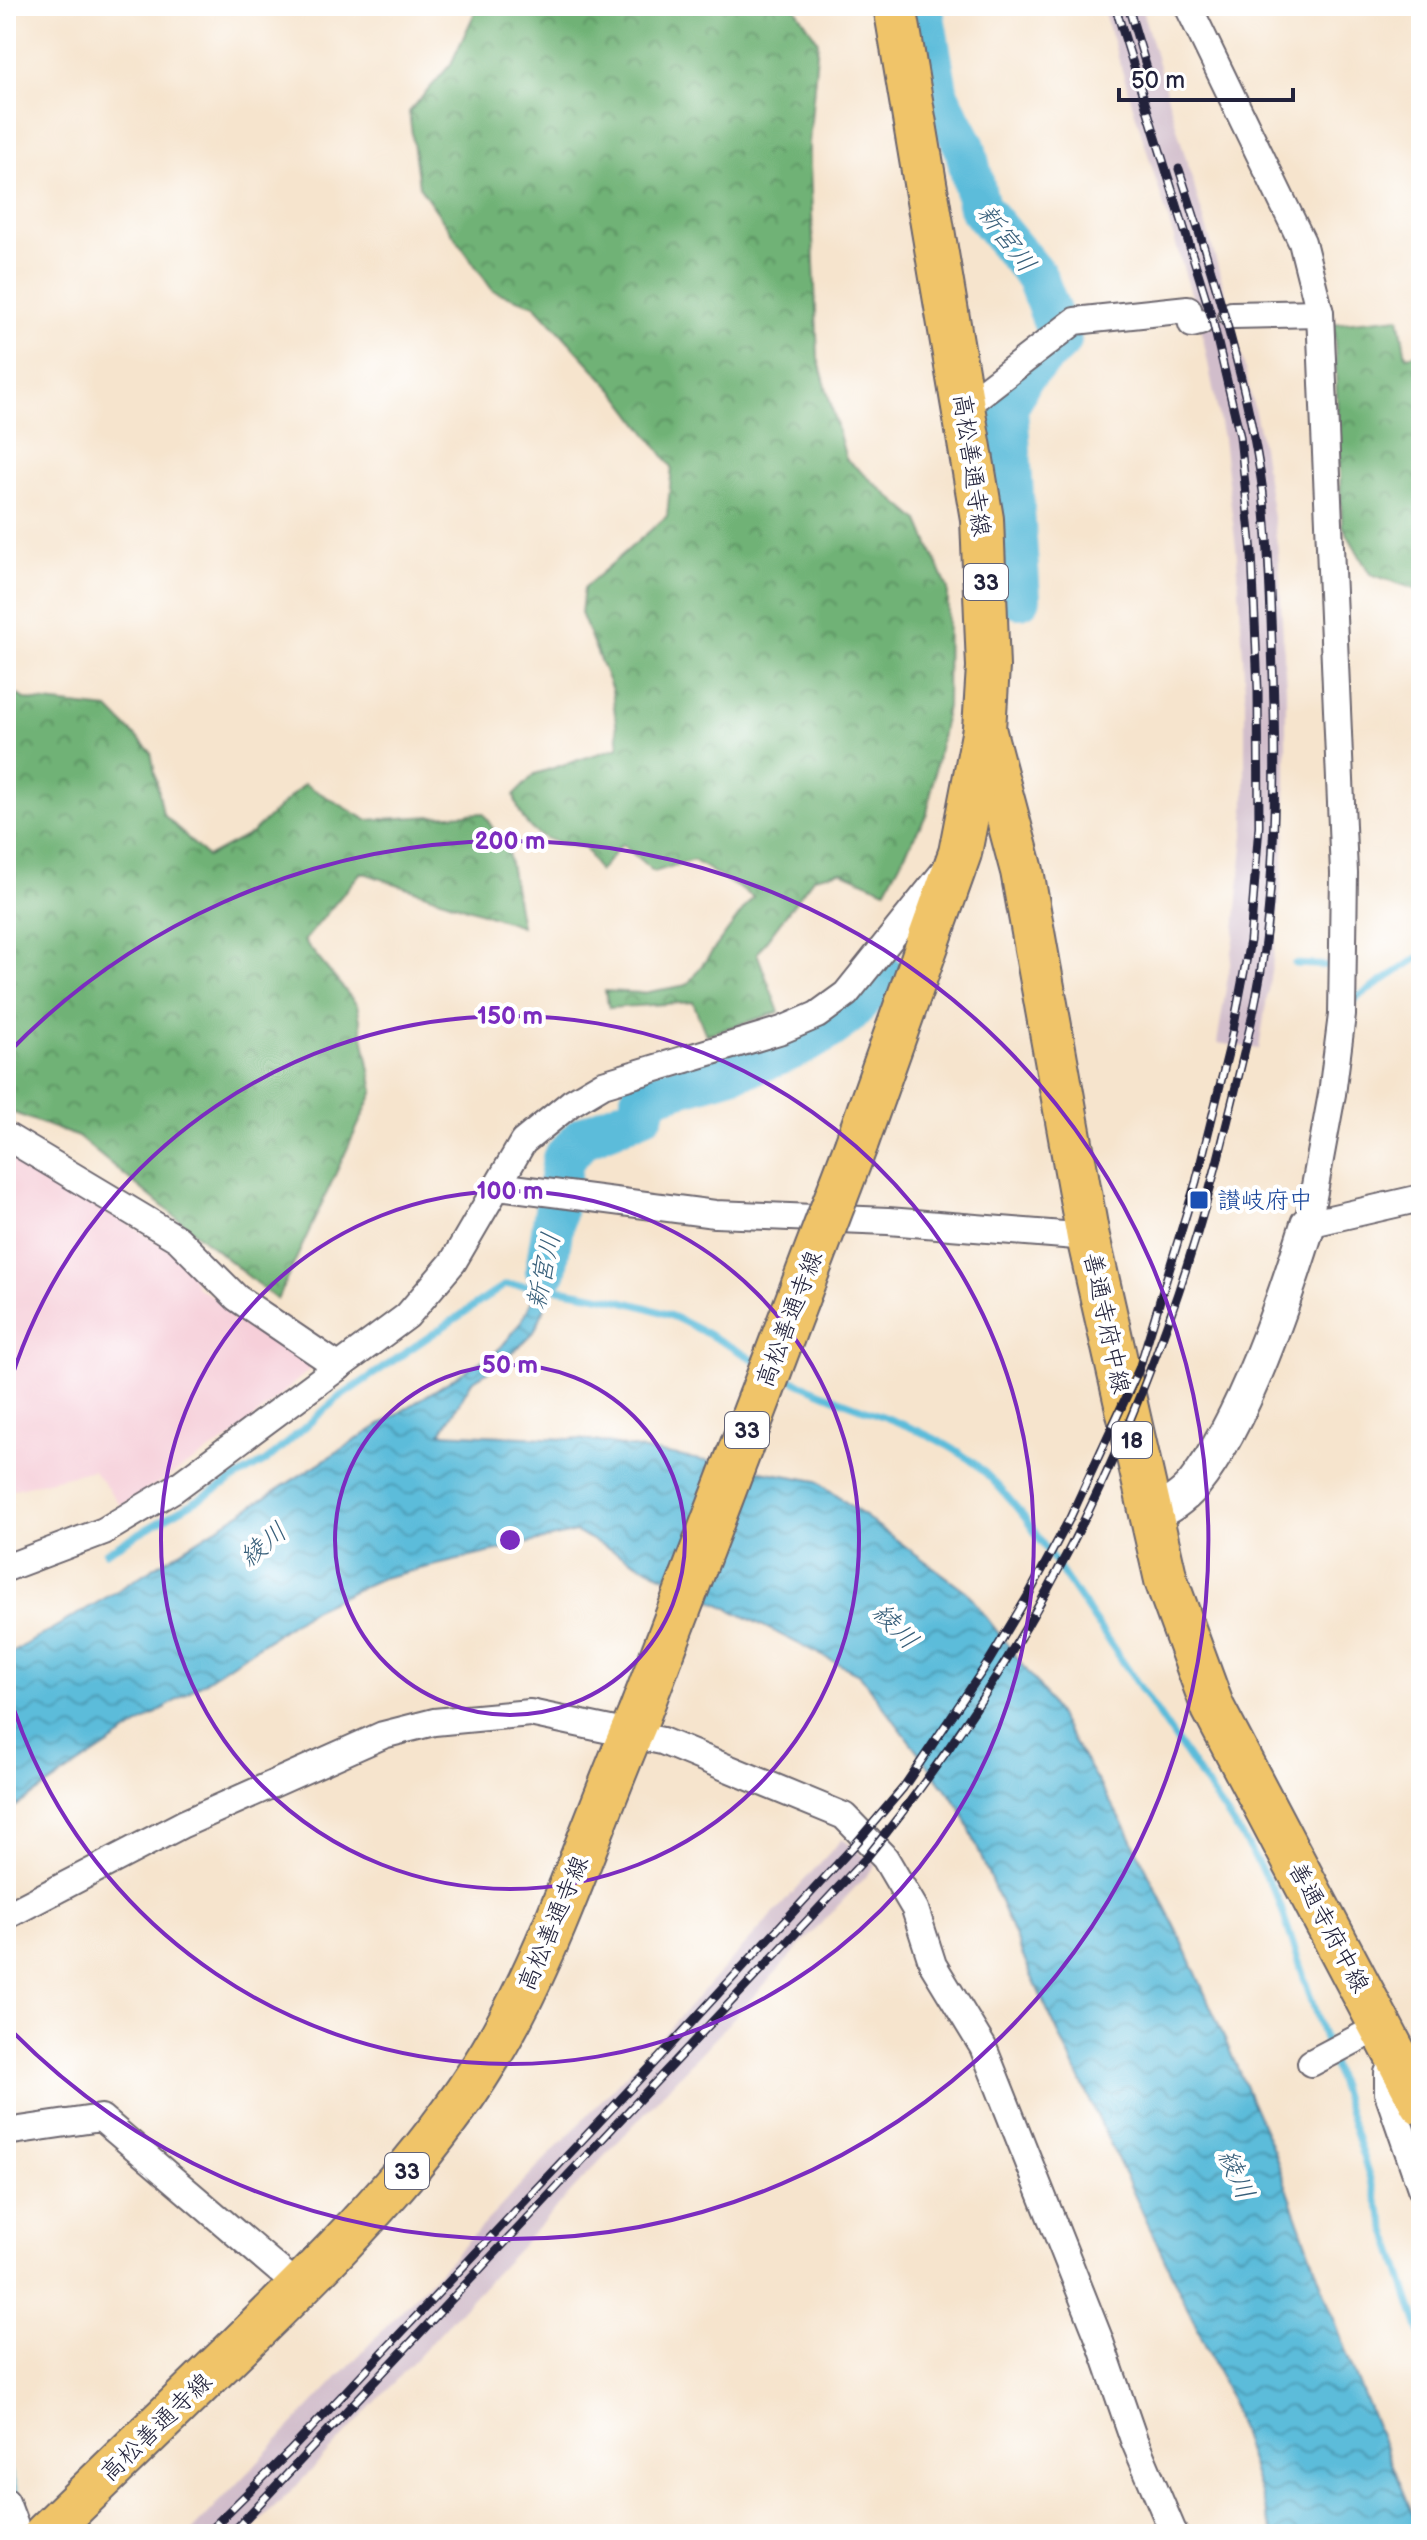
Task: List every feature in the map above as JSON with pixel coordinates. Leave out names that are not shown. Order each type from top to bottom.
[{"type":"main road","name":"高松善通寺線","points":[[45,2534],[299,2287],[403,2177],[452,2111],[511,2018],[556,1922],[634,1725],[856,1145],[960,853],[984,729],[989,631],[984,547],[965,406],[895,6]]},
{"type":"main road","name":"善通寺府中線","points":[[984,729],[1017,852],[1088,1237],[1166,1580],[1213,1708],[1381,2026],[1411,2058],[1421,2103]]},
{"type":"main road","points":[[960,853],[979,844],[998,841],[1010,844],[1017,852]]},
{"type":"street","points":[[1149,1516],[1172,1505],[1193,1485],[1223,1439],[1269,1336],[1308,1224],[1332,1094],[1342,1015],[1344,873],[1320,313],[1302,242],[1188,6]]},
{"type":"street","points":[[965,406],[982,396],[1057,331],[1075,321],[1188,309],[1192,324],[1200,322]]},
{"type":"street","points":[[1232,315],[1320,313]]},
{"type":"street","points":[[9,1563],[104,1531],[235,1447],[407,1316],[453,1262],[523,1142],[571,1103],[603,1084],[782,1030],[817,1015],[846,994],[926,890],[960,853]]},
{"type":"street","points":[[6,1136],[178,1239],[237,1298],[339,1367]]},
{"type":"street","points":[[498,1186],[715,1214],[888,1221],[1088,1237]]},
{"type":"street","points":[[1308,1224],[1421,1198]]},
{"type":"street","points":[[6,1916],[183,1824],[383,1735],[434,1722],[530,1713],[634,1725],[662,1741],[844,1816],[885,1858],[915,1909],[933,1965],[983,2047],[1098,2336],[1134,2440],[1174,2534]]},
{"type":"street","points":[[1326,2055],[1381,2026]]},
{"type":"street","points":[[1411,2058],[1388,2073],[1388,2093],[1421,2188]]},
{"type":"street","points":[[6,2132],[101,2118],[299,2287]]},
{"type":"street","points":[[6,2502],[18,2534]]},
{"type":"shaded area","points":[[1102,6],[1141,6],[1232,315],[1260,434],[1278,550],[1286,689],[1286,828],[1276,940],[1259,1049],[1217,1043],[1234,940],[1245,825],[1245,690],[1237,556],[1223,439],[1200,322]]},
{"type":"shaded area","points":[[6,1146],[187,1261],[197,1288],[237,1309],[315,1365],[231,1438],[121,1506],[93,1470],[6,1491]]},
{"type":"shaded area","points":[[842,1839],[876,1865],[311,2471],[248,2534],[189,2534],[637,2063]]},
{"type":"green space","points":[[478,6],[794,6],[818,41],[809,143],[818,358],[846,459],[919,521],[948,589],[947,706],[927,814],[885,890],[841,871],[814,877],[757,953],[779,1012],[706,1035],[693,1002],[609,1008],[605,991],[643,993],[687,985],[753,897],[693,860],[654,872],[622,844],[599,872],[585,847],[559,843],[531,828],[518,809],[514,795],[535,774],[619,747],[612,690],[581,613],[584,588],[667,516],[672,467],[618,395],[535,305],[493,291],[419,186],[409,112],[451,64]]},
{"type":"green space","points":[[1399,317],[1406,356],[1421,353],[1421,591],[1370,574],[1342,525],[1334,324]]},
{"type":"green space","points":[[6,689],[27,700],[109,709],[151,752],[163,814],[207,857],[252,833],[304,784],[367,820],[483,813],[508,852],[521,926],[361,872],[304,941],[357,1005],[374,1091],[277,1300],[78,1137],[6,1110]]},
{"type":"water","name":"綾川","points":[[552,1213],[561,1215],[544,1310],[534,1332],[505,1361],[472,1381],[441,1433],[589,1440],[817,1481],[967,1592],[1044,1693],[1126,1828],[1182,1941],[1274,2152],[1347,2355],[1420,2534],[1273,2534],[1229,2396],[1030,1973],[961,1809],[859,1674],[576,1532],[382,1578],[314,1609],[6,1813],[6,1656],[112,1594],[497,1351],[512,1335],[531,1303],[541,1271]]},
{"type":"waterway","name":"新宮川","points":[[922,6],[938,96],[965,147],[979,207],[1036,276],[1061,340],[1023,376],[1007,408],[1020,598]]},
{"type":"waterway","points":[[1354,992],[1355,999],[1421,956]]},
{"type":"waterway","points":[[1295,964],[1336,966]]},
{"type":"waterway","name":"新宮川","points":[[546,1270],[563,1159],[583,1137],[644,1112],[641,1098],[771,1058],[820,1035],[847,1015],[883,974]]},
{"type":"waterway","points":[[106,1552],[266,1461],[337,1399],[505,1285],[544,1287],[592,1295],[659,1312],[697,1328],[758,1362]]},
{"type":"waterway","points":[[783,1375],[949,1446],[985,1473],[1025,1518],[1244,1840],[1278,1898],[1327,2048]]},
{"type":"waterway","points":[[1331,2059],[1421,2335]]},
{"type":"waterway","points":[[6,2461],[18,2503]]},
{"type":"railway","points":[[206,2534],[289,2452],[645,2073],[853,1847],[903,1788],[989,1661],[1029,1594],[1070,1518],[1139,1369],[1196,1182],[1230,1045],[1250,941],[1259,826],[1258,690],[1252,553],[1240,436],[1212,318],[1115,6]]},
{"type":"railway","points":[[1128,6],[1151,82]]},
{"type":"railway","points":[[231,2534],[867,1857],[931,1773],[989,1688],[1042,1600],[1090,1509],[1132,1416],[1169,1320],[1201,1221],[1239,1075],[1262,964],[1274,831],[1273,682],[1263,492],[1239,369],[1179,169]]},
{"type":"place","name":"讃岐府中","points":[[1199,1200]]}]
